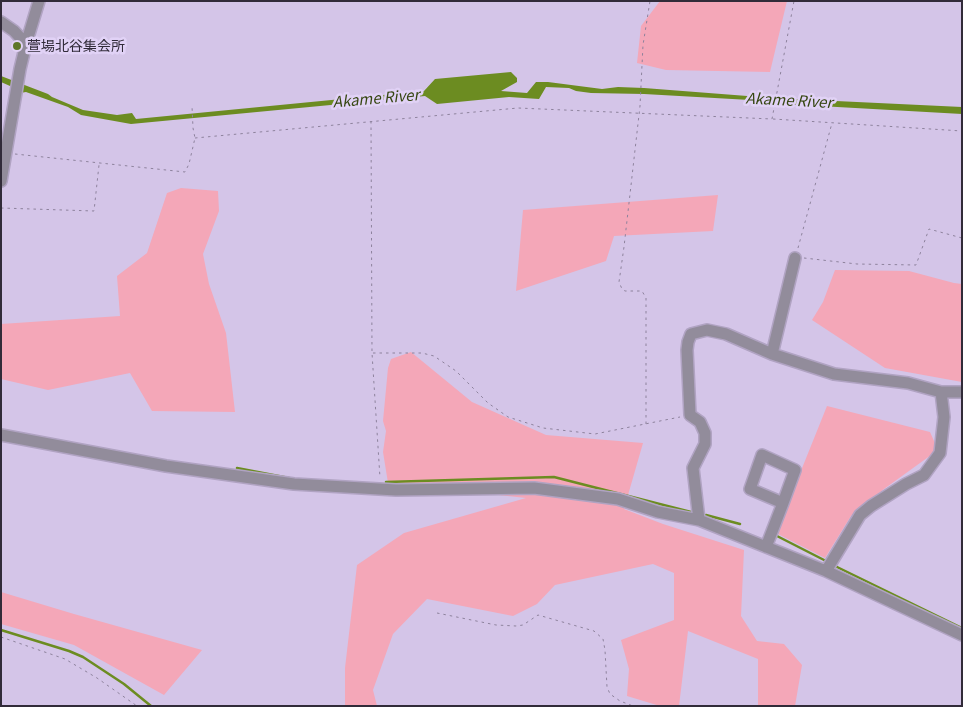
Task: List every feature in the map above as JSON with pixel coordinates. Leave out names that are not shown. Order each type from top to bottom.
[{"type":"street","points":[[1,181],[20,69],[39,1]]},
{"type":"street","points":[[1,22],[14,31],[26,44]]},
{"type":"street","points":[[772,354],[795,258]]},
{"type":"street","points":[[699,520],[693,468],[704,444],[705,433],[700,422],[690,416],[687,350],[692,334],[706,330],[726,334],[772,354],[834,374],[908,383],[941,392],[962,392]]},
{"type":"street","points":[[826,570],[860,515],[906,484],[924,475],[931,468],[940,453],[943,436],[944,417],[941,392]]},
{"type":"street","points":[[1,435],[166,466],[294,484],[381,489],[534,488],[618,499],[658,512],[699,520],[826,570],[962,635]]},
{"type":"street","points":[[766,547],[783,503],[795,470],[762,454],[750,489],[783,503]]},
{"type":"path","points":[[646,424],[646,298],[642,292],[625,291],[619,282],[640,106],[643,45],[650,1]]},
{"type":"path","points":[[772,119],[794,1]]},
{"type":"path","points":[[6,153],[185,172],[190,164],[195,138],[192,106]]},
{"type":"path","points":[[195,138],[518,108],[772,119],[832,124],[962,130]]},
{"type":"path","points":[[371,121],[372,353],[381,489]]},
{"type":"path","points":[[832,124],[795,258],[858,264],[916,265],[929,229],[962,238]]},
{"type":"path","points":[[1,208],[94,211],[99,164]]},
{"type":"path","points":[[372,353],[422,353],[434,356],[456,371],[494,408],[508,417],[543,428],[595,434],[690,416]]},
{"type":"path","points":[[437,613],[496,625],[516,626],[523,625],[538,615],[594,631],[603,639],[607,687],[610,694],[620,702],[634,706]]},
{"type":"path","points":[[1,637],[65,659],[97,678],[137,706]]},
{"type":"shaded area","points":[[660,1],[787,1],[770,72],[666,70],[637,63],[641,26]]},
{"type":"shaded area","points":[[181,188],[218,191],[219,211],[203,254],[209,284],[226,333],[235,412],[152,411],[130,373],[48,390],[1,379],[1,324],[120,316],[117,276],[147,253],[167,193]]},
{"type":"shaded area","points":[[718,195],[713,231],[614,236],[606,261],[516,291],[523,210]]},
{"type":"shaded area","points":[[835,270],[909,271],[962,284],[962,382],[885,368],[812,320],[823,302]]},
{"type":"shaded area","points":[[411,352],[472,402],[546,435],[643,443],[624,509],[663,524],[744,550],[741,616],[757,641],[784,644],[802,665],[795,706],[758,706],[758,659],[688,631],[679,706],[660,706],[627,696],[629,669],[621,640],[674,620],[674,573],[653,564],[555,585],[537,604],[513,616],[427,599],[393,634],[373,690],[377,706],[345,706],[345,668],[357,565],[404,533],[526,498],[388,483],[383,452],[386,431],[383,421],[388,368],[391,359]]},
{"type":"shaded area","points":[[827,406],[930,432],[938,450],[884,489],[851,516],[825,558],[776,533]]},
{"type":"shaded area","points":[[1,592],[202,650],[164,695],[74,645],[1,624]]},
{"type":"water","name":"Akame River","points":[[511,72],[517,78],[517,82],[501,91],[527,93],[536,82],[548,82],[602,89],[618,87],[644,88],[773,98],[962,107],[962,114],[644,94],[591,93],[569,88],[546,87],[539,99],[509,97],[437,104],[425,96],[131,124],[81,115],[68,107],[26,92],[20,93],[1,82],[1,76],[83,110],[117,115],[132,113],[136,119],[424,91],[435,79]]},
{"type":"waterway","points":[[237,468],[289,478]]},
{"type":"waterway","points":[[386,482],[554,477],[691,512]]},
{"type":"waterway","points":[[706,515],[740,524]]},
{"type":"waterway","points":[[775,535],[826,561]]},
{"type":"waterway","points":[[835,566],[962,628]]},
{"type":"waterway","points":[[1,630],[83,657],[124,684],[151,706]]},
{"type":"place","name":"萱場北谷集会所","points":[[17,46]]}]
